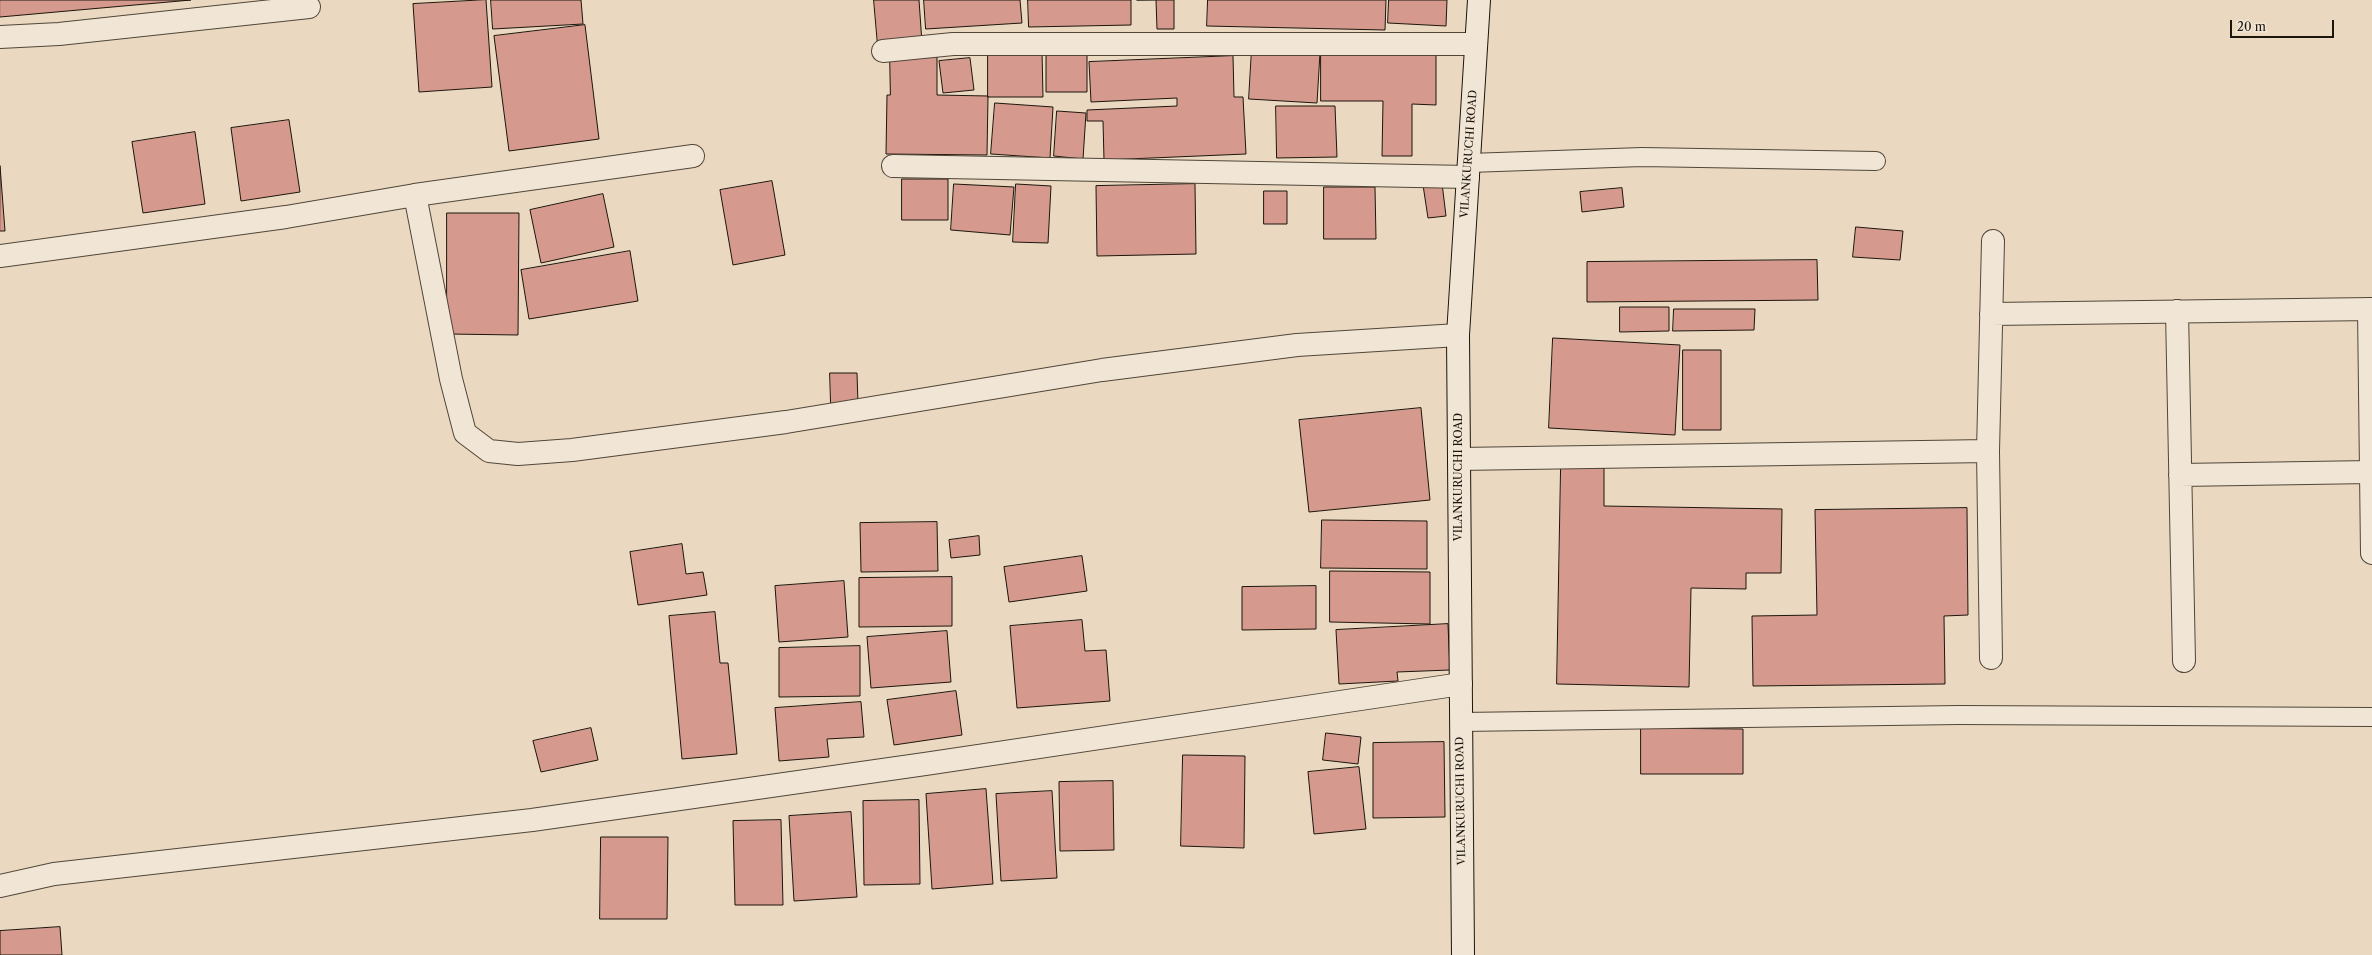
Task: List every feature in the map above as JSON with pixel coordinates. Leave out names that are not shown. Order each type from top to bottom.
[{"type":"street","name":"VILANKURUCHI ROAD","points":[[1463,955],[1458,335],[1479,0]]},
{"type":"street","points":[[0,37],[59,34],[309,7]]},
{"type":"street","points":[[883,50],[953,44],[1476,44]]},
{"type":"street","points":[[0,256],[286,217],[415,195],[693,156]]},
{"type":"street","points":[[893,166],[1468,170]]},
{"type":"street","points":[[415,195],[451,379],[465,433],[489,452],[518,454],[572,450],[786,422],[1102,370],[1298,345],[1458,335]]},
{"type":"street","points":[[1991,658],[1988,451],[1993,241]]},
{"type":"street","points":[[1991,314],[2370,309],[2372,553]]},
{"type":"street","points":[[2177,311],[2184,661]]},
{"type":"street","points":[[1459,459],[1988,451]]},
{"type":"street","points":[[2180,475],[2371,472]]},
{"type":"street","points":[[0,886],[54,874],[532,820],[925,764],[1461,684]]},
{"type":"lane","points":[[1468,170],[1642,157],[1876,161]]},
{"type":"lane","points":[[1461,722],[1959,715],[2372,717]]},
{"type":"building","points":[[0,0],[191,0],[0,17]]},
{"type":"building","points":[[486,0],[492,87],[419,92],[413,4]]},
{"type":"building","points":[[491,0],[581,0],[583,24],[493,29]]},
{"type":"building","points":[[874,0],[919,0],[922,43],[878,46]]},
{"type":"building","points":[[924,0],[1020,0],[1022,23],[926,29]]},
{"type":"building","points":[[1028,0],[1131,0],[1131,25],[1029,27]]},
{"type":"building","points":[[1156,0],[1174,0],[1174,29],[1157,29]]},
{"type":"building","points":[[1208,0],[1386,0],[1385,30],[1207,26]]},
{"type":"building","points":[[1389,0],[1447,0],[1446,26],[1388,23]]},
{"type":"building","points":[[585,25],[599,139],[509,151],[494,36]]},
{"type":"building","points":[[1252,48],[1320,53],[1317,103],[1249,99]]},
{"type":"building","points":[[1321,50],[1436,51],[1436,105],[1412,104],[1412,156],[1382,156],[1383,101],[1321,101]]},
{"type":"building","points":[[988,51],[1042,51],[1043,97],[988,97]]},
{"type":"building","points":[[890,55],[937,56],[937,95],[988,96],[987,155],[886,154],[887,95],[890,95]]},
{"type":"building","points":[[1087,55],[1087,92],[1046,92],[1046,56]]},
{"type":"building","points":[[1233,56],[1234,97],[1243,97],[1246,154],[1104,160],[1103,121],[1087,121],[1087,110],[1177,106],[1177,98],[1091,102],[1089,62]]},
{"type":"building","points":[[970,58],[974,90],[943,93],[939,61]]},
{"type":"building","points":[[995,103],[1053,107],[1050,158],[991,154]]},
{"type":"building","points":[[1276,106],[1335,106],[1337,157],[1277,158]]},
{"type":"building","points":[[1057,111],[1086,113],[1083,159],[1054,156]]},
{"type":"building","points":[[289,120],[300,192],[241,201],[231,128]]},
{"type":"building","points":[[195,132],[205,204],[143,213],[132,142]]},
{"type":"building","points":[[0,166],[5,231],[0,231]]},
{"type":"building","points":[[902,179],[948,179],[948,220],[902,220]]},
{"type":"building","points":[[772,181],[785,255],[733,265],[720,190]]},
{"type":"building","points":[[1442,183],[1446,216],[1428,218],[1423,185]]},
{"type":"building","points":[[954,184],[1014,187],[1010,235],[951,230]]},
{"type":"building","points":[[1016,184],[1051,186],[1048,243],[1013,242]]},
{"type":"building","points":[[1195,184],[1196,254],[1097,256],[1096,186]]},
{"type":"building","points":[[1324,187],[1375,187],[1376,239],[1324,239]]},
{"type":"building","points":[[1622,188],[1624,207],[1582,212],[1580,192]]},
{"type":"building","points":[[1264,191],[1287,191],[1287,224],[1264,224]]},
{"type":"building","points":[[603,194],[614,247],[541,263],[530,210]]},
{"type":"building","points":[[447,213],[519,213],[518,335],[447,334]]},
{"type":"building","points":[[1856,227],[1903,231],[1900,260],[1853,257]]},
{"type":"building","points":[[630,251],[638,301],[529,319],[521,270]]},
{"type":"building","points":[[1817,260],[1818,300],[1587,302],[1587,262]]},
{"type":"building","points":[[1620,307],[1669,307],[1669,331],[1620,332]]},
{"type":"building","points":[[1674,309],[1755,309],[1754,330],[1673,331]]},
{"type":"building","points":[[1553,338],[1680,345],[1675,435],[1549,428]]},
{"type":"building","points":[[1683,350],[1721,350],[1721,430],[1683,430]]},
{"type":"building","points":[[830,373],[857,373],[858,404],[831,404]]},
{"type":"building","points":[[1421,408],[1430,500],[1309,512],[1299,420]]},
{"type":"building","points":[[1561,467],[1604,468],[1604,506],[1782,509],[1781,573],[1746,573],[1746,589],[1691,588],[1689,687],[1557,684]]},
{"type":"building","points":[[1967,508],[1968,615],[1944,616],[1945,684],[1753,686],[1752,616],[1817,615],[1815,510]]},
{"type":"building","points":[[1322,520],[1427,521],[1427,569],[1321,568]]},
{"type":"building","points":[[937,522],[938,571],[861,572],[860,523]]},
{"type":"building","points":[[979,536],[980,555],[951,558],[949,540]]},
{"type":"building","points":[[682,544],[686,574],[703,572],[707,595],[638,605],[630,552]]},
{"type":"building","points":[[1082,556],[1087,591],[1009,602],[1004,567]]},
{"type":"building","points":[[1330,571],[1430,572],[1430,624],[1330,622]]},
{"type":"building","points":[[952,577],[952,626],[859,627],[859,578]]},
{"type":"building","points":[[844,581],[848,637],[779,642],[775,586]]},
{"type":"building","points":[[1316,586],[1316,629],[1242,630],[1242,587]]},
{"type":"building","points":[[715,612],[720,663],[728,663],[737,754],[682,759],[669,616]]},
{"type":"building","points":[[1082,620],[1085,651],[1106,650],[1110,701],[1017,708],[1010,626]]},
{"type":"building","points":[[1448,624],[1450,670],[1397,672],[1398,681],[1339,684],[1336,630]]},
{"type":"building","points":[[947,631],[951,682],[871,688],[867,637]]},
{"type":"building","points":[[860,646],[860,696],[779,697],[779,648]]},
{"type":"building","points":[[956,691],[962,735],[894,745],[887,700]]},
{"type":"building","points":[[861,702],[864,737],[827,739],[829,757],[779,761],[775,708]]},
{"type":"building","points":[[591,728],[598,760],[541,772],[533,741]]},
{"type":"building","points":[[1641,728],[1743,729],[1743,774],[1641,774]]},
{"type":"building","points":[[1326,733],[1361,737],[1358,764],[1323,760]]},
{"type":"building","points":[[1444,742],[1445,817],[1373,818],[1373,743]]},
{"type":"building","points":[[1183,755],[1245,756],[1244,848],[1181,846]]},
{"type":"building","points":[[1359,767],[1366,829],[1314,834],[1308,772]]},
{"type":"building","points":[[1113,781],[1114,850],[1060,851],[1059,782]]},
{"type":"building","points":[[986,789],[993,884],[932,889],[926,794]]},
{"type":"building","points":[[1052,791],[1057,878],[1001,881],[996,794]]},
{"type":"building","points":[[919,800],[920,884],[864,885],[863,801]]},
{"type":"building","points":[[851,812],[857,897],[794,901],[789,816]]},
{"type":"building","points":[[781,820],[783,905],[735,905],[733,821]]},
{"type":"building","points":[[601,837],[668,837],[667,919],[600,919]]},
{"type":"building","points":[[60,927],[62,955],[0,955],[0,931]]}]
